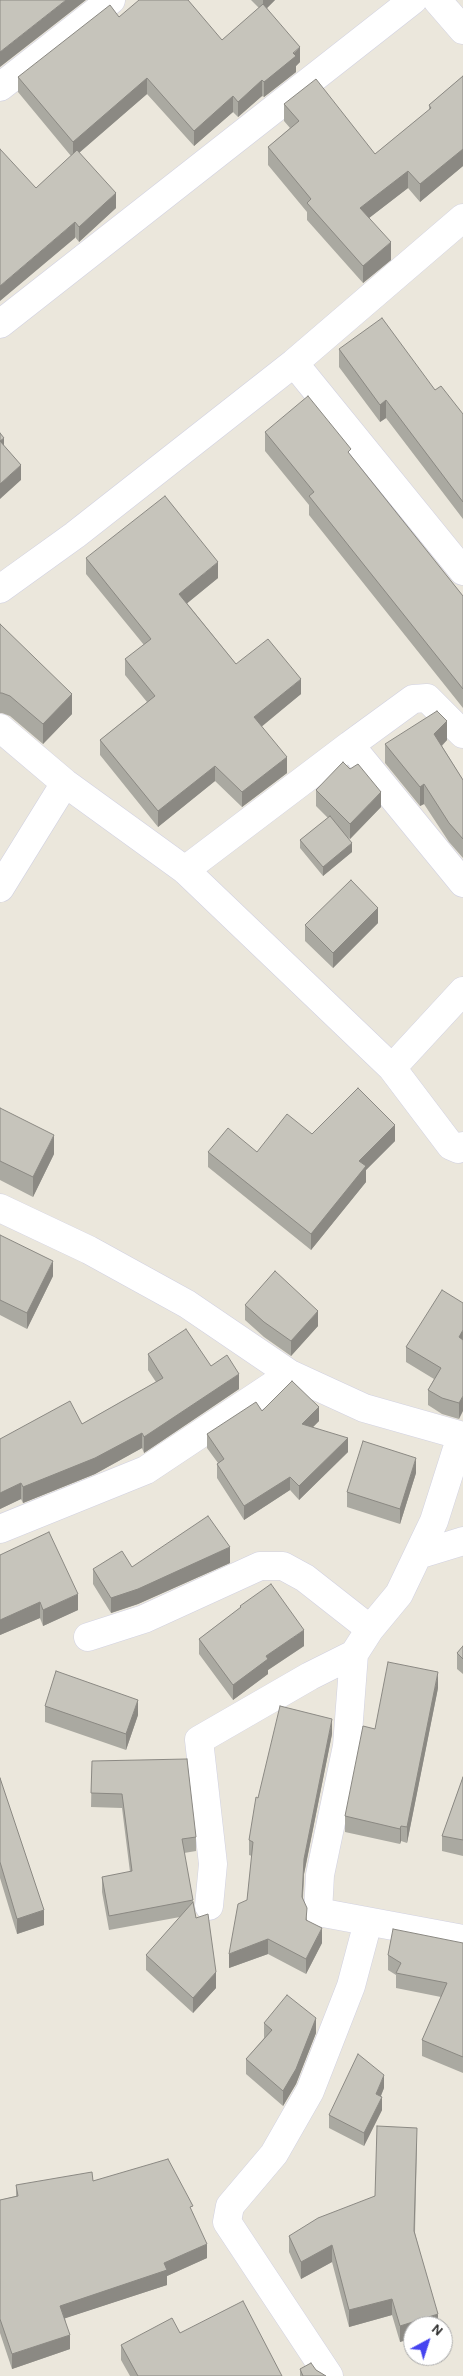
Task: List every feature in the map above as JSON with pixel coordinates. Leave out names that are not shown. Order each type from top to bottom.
[{"type":"street","points":[[0,87],[110,0]]},
{"type":"street","points":[[0,324],[413,0]]},
{"type":"street","points":[[437,0],[463,30]]},
{"type":"street","points":[[0,588],[75,535],[294,363],[463,218]]},
{"type":"street","points":[[294,363],[463,571]]},
{"type":"street","points":[[185,870],[413,699],[427,698],[463,734]]},
{"type":"street","points":[[0,728],[65,783],[185,870],[392,1068],[451,1146],[458,1149],[463,1146]]},
{"type":"street","points":[[350,746],[463,883]]},
{"type":"street","points":[[0,888],[65,783]]},
{"type":"street","points":[[392,1068],[463,991]]},
{"type":"street","points":[[0,1209],[89,1250],[187,1304],[290,1374],[364,1408],[462,1436],[434,1521],[399,1594],[370,1629],[354,1654],[347,1746],[320,1875],[318,1912],[463,1939]]},
{"type":"street","points":[[0,1529],[146,1470],[290,1374]]},
{"type":"street","points":[[418,1555],[463,1541]]},
{"type":"street","points":[[88,1637],[144,1619],[260,1566],[283,1566],[305,1578],[370,1629]]},
{"type":"street","points":[[209,1906],[213,1864],[199,1740],[310,1676],[354,1654]]},
{"type":"street","points":[[329,2376],[227,2222],[230,2206],[274,2154],[310,2092],[351,1986],[368,1922]]},
{"type":"building","points":[[0,0],[66,0],[0,52]]},
{"type":"building","points":[[139,0],[188,0],[222,40],[263,4],[300,47],[293,53],[296,56],[264,82],[262,80],[238,102],[233,96],[194,131],[147,78],[73,142],[18,77],[110,5],[119,17]]},
{"type":"building","points":[[463,76],[463,149],[420,184],[408,171],[360,208],[391,242],[363,266],[307,203],[311,199],[268,147],[299,121],[284,104],[316,79],[375,154],[431,108],[429,105]]},
{"type":"building","points":[[0,149],[36,188],[77,150],[116,193],[79,227],[75,222],[0,286]]},
{"type":"building","points":[[382,318],[435,390],[441,386],[463,414],[463,502],[386,400],[380,405],[339,349]]},
{"type":"building","points":[[308,396],[351,449],[348,452],[463,596],[463,689],[309,496],[314,492],[265,432]]},
{"type":"building","points":[[0,433],[4,438],[0,441]]},
{"type":"building","points":[[0,441],[21,465],[0,484]]},
{"type":"building","points":[[165,496],[218,562],[179,594],[236,664],[268,639],[301,679],[254,717],[287,757],[242,792],[215,766],[158,811],[100,740],[155,696],[125,659],[151,639],[86,558]]},
{"type":"building","points":[[0,624],[72,694],[43,724],[10,696],[0,693]]},
{"type":"building","points":[[437,711],[447,721],[434,734],[463,780],[463,839],[449,823],[424,784],[420,787],[385,744]]},
{"type":"building","points":[[343,762],[350,769],[358,764],[381,792],[350,824],[316,790]]},
{"type":"building","points":[[330,816],[352,843],[323,867],[300,840]]},
{"type":"building","points":[[351,880],[378,908],[333,953],[305,925]]},
{"type":"building","points":[[358,1088],[395,1125],[359,1161],[366,1166],[311,1234],[208,1152],[228,1128],[257,1152],[287,1114],[312,1134]]},
{"type":"building","points":[[0,1108],[54,1135],[33,1177],[0,1161]]},
{"type":"building","points":[[0,1235],[53,1261],[27,1313],[0,1300]]},
{"type":"building","points":[[275,1271],[318,1311],[291,1341],[264,1322],[245,1305]]},
{"type":"building","points":[[442,1290],[463,1303],[463,1330],[459,1337],[463,1340],[463,1396],[459,1403],[442,1398],[428,1390],[441,1368],[406,1347]]},
{"type":"building","points":[[186,1329],[211,1366],[227,1355],[239,1374],[144,1437],[142,1433],[95,1458],[23,1487],[21,1483],[0,1493],[0,1439],[70,1401],[82,1424],[163,1378],[148,1354]]},
{"type":"building","points":[[292,1381],[319,1407],[302,1424],[348,1438],[299,1486],[290,1477],[244,1506],[217,1464],[224,1459],[207,1434],[256,1402],[262,1411]]},
{"type":"building","points":[[363,1441],[416,1458],[400,1509],[347,1492]]},
{"type":"building","points":[[208,1516],[230,1547],[138,1589],[111,1598],[93,1569],[122,1551],[132,1567]]},
{"type":"building","points":[[49,1532],[78,1594],[43,1610],[40,1602],[0,1620],[0,1555]]},
{"type":"building","points":[[271,1584],[304,1630],[266,1656],[268,1659],[233,1685],[199,1639]]},
{"type":"building","points":[[463,1646],[463,1659],[457,1653]]},
{"type":"building","points":[[388,1662],[438,1672],[407,1827],[401,1826],[400,1829],[345,1816],[363,1726],[375,1729]]},
{"type":"building","points":[[56,1671],[138,1700],[126,1734],[45,1706]]},
{"type":"building","points":[[280,1706],[332,1719],[304,1859],[302,1897],[307,1908],[306,1920],[322,1928],[306,1959],[268,1939],[229,1954],[238,1904],[247,1900],[253,1842],[249,1840],[256,1797],[258,1798]]},
{"type":"building","points":[[187,1759],[196,1837],[182,1839],[193,1900],[109,1916],[102,1877],[132,1871],[122,1794],[91,1793],[92,1761]]},
{"type":"building","points":[[463,1777],[463,1840],[442,1836]]},
{"type":"building","points":[[0,1778],[44,1910],[17,1919],[0,1862]]},
{"type":"building","points":[[193,1902],[196,1918],[208,1914],[216,1972],[193,1998],[146,1955]]},
{"type":"building","points":[[393,1929],[463,1943],[463,2057],[422,2040],[447,1983],[396,1973],[401,1963],[388,1955]]},
{"type":"building","points":[[287,1995],[316,2018],[296,2069],[283,2091],[246,2059],[272,2030],[264,2023]]},
{"type":"building","points":[[358,2054],[384,2075],[376,2094],[382,2097],[364,2133],[329,2115]]},
{"type":"building","points":[[377,2126],[417,2128],[414,2231],[438,2314],[432,2316],[403,2316],[403,2325],[400,2326],[392,2299],[349,2310],[332,2245],[301,2262],[289,2236],[318,2218],[375,2196]]},
{"type":"building","points":[[168,2159],[193,2206],[190,2207],[207,2244],[164,2263],[167,2270],[60,2306],[70,2335],[12,2354],[0,2319],[0,2200],[18,2196],[16,2185],[92,2172],[93,2181]]},
{"type":"building","points":[[243,2301],[282,2376],[138,2376],[121,2345],[172,2318],[180,2333]]},
{"type":"building","points":[[311,2363],[316,2370],[326,2376],[303,2376],[300,2369]]}]
